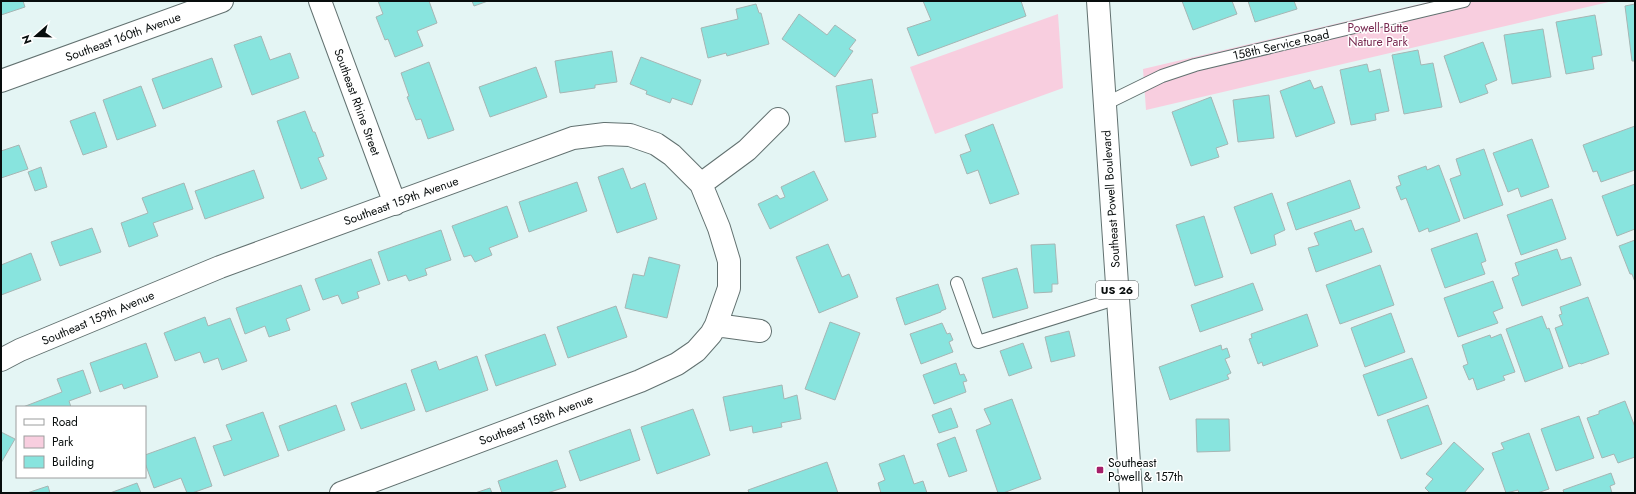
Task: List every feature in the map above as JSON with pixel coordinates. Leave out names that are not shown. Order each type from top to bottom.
[{"type":"street","name":"Southeast 160th Avenue","points":[[1,81],[222,1]]},
{"type":"street","name":"Southeast Rhine Street","points":[[320,1],[395,204]]},
{"type":"street","name":"Southeast Powell Boulevard","points":[[1098,1],[1131,493]]},
{"type":"street","points":[[701,184],[747,150],[778,119]]},
{"type":"street","name":"Southeast 159th Avenue","points":[[1,360],[20,350],[220,267],[573,138],[605,134],[630,135],[656,144],[672,155],[701,184]]},
{"type":"street","name":"Southeast 158th Avenue","points":[[341,493],[640,381],[677,364],[696,351],[716,326],[729,288],[729,261],[719,228],[701,184]]},
{"type":"street","points":[[716,326],[760,331]]},
{"type":"lane","name":"158th Service Road","points":[[1105,104],[1162,76],[1187,68],[1464,1]]},
{"type":"lane","points":[[957,283],[978,342],[1118,298]]},
{"type":"green space","name":"Powell Butte Nature Park","points":[[1433,1],[1613,1],[1146,110],[1143,69]]},
{"type":"green space","points":[[1058,14],[1063,88],[935,134],[910,67]]},
{"type":"building","points":[[1,1],[23,1],[25,7],[1,15]]},
{"type":"building","points":[[378,1],[429,1],[437,23],[417,31],[423,46],[395,57],[388,39],[385,40],[376,17],[383,14]]},
{"type":"building","points":[[472,1],[488,1],[474,6]]},
{"type":"building","points":[[923,1],[1021,1],[1026,16],[918,56],[907,28],[931,20]]},
{"type":"building","points":[[1182,1],[1232,1],[1237,14],[1193,30]]},
{"type":"building","points":[[1248,1],[1294,1],[1297,9],[1255,22]]},
{"type":"building","points":[[756,4],[759,13],[761,13],[769,44],[727,56],[726,53],[708,58],[701,28],[738,19],[736,9]]},
{"type":"building","points":[[1635,4],[1635,61],[1632,61],[1625,6]]},
{"type":"building","points":[[799,14],[827,35],[835,25],[856,40],[849,49],[853,51],[835,77],[782,39]]},
{"type":"building","points":[[1595,15],[1602,55],[1592,57],[1594,69],[1566,74],[1556,22]]},
{"type":"building","points":[[1543,29],[1551,77],[1512,84],[1504,35]]},
{"type":"building","points":[[261,36],[270,60],[290,53],[299,78],[252,95],[234,45]]},
{"type":"building","points":[[1483,42],[1497,80],[1485,85],[1488,93],[1460,103],[1444,56]]},
{"type":"building","points":[[1418,50],[1421,65],[1433,63],[1442,107],[1404,114],[1392,55]]},
{"type":"building","points":[[612,51],[617,82],[595,85],[595,88],[560,93],[555,61]]},
{"type":"building","points":[[641,57],[701,80],[692,105],[672,98],[670,103],[646,94],[647,91],[630,84]]},
{"type":"building","points":[[212,58],[222,87],[163,109],[152,79]]},
{"type":"building","points":[[429,62],[454,130],[428,139],[421,119],[416,120],[407,97],[409,96],[401,73]]},
{"type":"building","points":[[1367,64],[1369,72],[1380,69],[1389,111],[1375,114],[1376,120],[1351,125],[1340,70]]},
{"type":"building","points":[[536,67],[547,97],[490,117],[479,87]]},
{"type":"building","points":[[872,79],[878,113],[872,114],[876,137],[845,142],[836,86]]},
{"type":"building","points":[[1310,80],[1314,89],[1322,86],[1335,123],[1296,137],[1280,91]]},
{"type":"building","points":[[141,86],[156,126],[117,140],[103,100]]},
{"type":"building","points":[[1269,95],[1274,138],[1238,142],[1233,100]]},
{"type":"building","points":[[1211,97],[1228,144],[1216,148],[1219,157],[1191,166],[1172,112]]},
{"type":"building","points":[[305,111],[324,156],[318,158],[327,179],[301,189],[277,121]]},
{"type":"building","points":[[95,112],[107,147],[83,155],[70,121]]},
{"type":"building","points":[[993,124],[1019,194],[990,204],[978,170],[967,174],[960,155],[971,151],[965,135]]},
{"type":"building","points":[[1635,126],[1635,170],[1601,182],[1597,171],[1593,172],[1583,145]]},
{"type":"building","points":[[1532,139],[1549,187],[1521,197],[1518,188],[1508,192],[1493,153]]},
{"type":"building","points":[[19,145],[28,169],[1,178],[1,151]]},
{"type":"building","points":[[1484,149],[1503,205],[1464,219],[1450,179],[1461,175],[1456,159]]},
{"type":"building","points":[[1439,165],[1460,221],[1429,232],[1428,228],[1419,232],[1406,198],[1401,200],[1396,187],[1401,185],[1398,176],[1426,166],[1427,170]]},
{"type":"building","points":[[41,167],[47,187],[35,191],[28,172]]},
{"type":"building","points":[[623,168],[631,189],[645,183],[657,219],[617,233],[598,177]]},
{"type":"building","points":[[254,170],[264,198],[205,219],[195,191]]},
{"type":"building","points":[[814,171],[828,200],[770,229],[758,204],[777,195],[780,199],[785,197],[781,187]]},
{"type":"building","points":[[1350,180],[1360,208],[1296,230],[1287,203]]},
{"type":"building","points":[[577,182],[587,211],[529,232],[519,202]]},
{"type":"building","points":[[184,183],[193,209],[153,223],[158,236],[129,247],[121,223],[148,213],[142,198]]},
{"type":"building","points":[[1635,184],[1635,229],[1617,236],[1602,196]]},
{"type":"building","points":[[1272,193],[1285,230],[1274,235],[1276,245],[1251,254],[1234,207]]},
{"type":"building","points":[[1552,199],[1566,239],[1521,255],[1507,215]]},
{"type":"building","points":[[507,206],[518,237],[489,248],[492,255],[475,262],[471,255],[464,257],[452,226]]},
{"type":"building","points":[[1204,216],[1223,277],[1195,286],[1176,225]]},
{"type":"building","points":[[1351,220],[1355,231],[1363,228],[1372,252],[1316,272],[1308,248],[1319,245],[1314,233]]},
{"type":"building","points":[[92,228],[101,252],[60,266],[51,242]]},
{"type":"building","points":[[441,230],[451,260],[425,269],[427,275],[409,281],[406,275],[388,281],[378,252]]},
{"type":"building","points":[[1477,233],[1486,261],[1481,263],[1485,274],[1445,288],[1431,249]]},
{"type":"building","points":[[1635,240],[1635,282],[1632,274],[1630,274],[1619,246]]},
{"type":"building","points":[[828,244],[842,277],[849,274],[858,297],[819,313],[796,257]]},
{"type":"building","points":[[1055,244],[1058,284],[1052,284],[1052,292],[1034,293],[1031,245]]},
{"type":"building","points":[[1557,249],[1561,260],[1571,257],[1581,285],[1522,306],[1512,278],[1519,275],[1515,263]]},
{"type":"building","points":[[31,253],[41,280],[1,295],[1,265]]},
{"type":"building","points":[[649,257],[680,265],[667,318],[625,308],[633,274],[644,276]]},
{"type":"building","points":[[371,259],[380,284],[357,292],[359,298],[342,304],[338,295],[323,300],[315,279]]},
{"type":"building","points":[[1380,265],[1394,305],[1340,324],[1326,285]]},
{"type":"building","points":[[1017,268],[1028,308],[993,318],[982,278]]},
{"type":"building","points":[[1493,281],[1503,308],[1493,312],[1498,323],[1458,337],[1444,298]]},
{"type":"building","points":[[1253,283],[1263,310],[1200,332],[1191,305]]},
{"type":"building","points":[[938,284],[946,309],[905,325],[896,298]]},
{"type":"building","points":[[301,285],[310,310],[286,319],[290,330],[269,337],[265,326],[245,334],[236,308]]},
{"type":"building","points":[[1588,297],[1609,354],[1569,367],[1555,328],[1563,325],[1559,315],[1562,314],[1560,307]]},
{"type":"building","points":[[616,306],[627,337],[568,358],[557,327]]},
{"type":"building","points":[[1391,313],[1405,352],[1365,367],[1351,328]]},
{"type":"building","points":[[1307,314],[1318,346],[1263,366],[1262,362],[1258,364],[1249,339],[1252,338],[1251,334]]},
{"type":"building","points":[[1542,316],[1547,329],[1549,328],[1563,368],[1525,382],[1506,329]]},
{"type":"building","points":[[205,317],[208,326],[230,318],[247,361],[222,370],[218,358],[204,363],[200,352],[175,361],[164,333]]},
{"type":"building","points":[[830,322],[860,333],[835,400],[805,389]]},
{"type":"building","points":[[942,323],[947,334],[950,333],[953,340],[949,342],[953,352],[921,364],[910,334]]},
{"type":"building","points":[[1069,331],[1075,356],[1051,362],[1045,337]]},
{"type":"building","points":[[545,334],[556,365],[496,386],[485,355]]},
{"type":"building","points":[[1501,334],[1515,372],[1503,376],[1505,380],[1477,390],[1473,378],[1469,380],[1463,366],[1468,364],[1462,345],[1490,335],[1491,338]]},
{"type":"building","points":[[146,343],[158,377],[124,389],[122,384],[100,392],[90,363]]},
{"type":"building","points":[[1023,343],[1032,368],[1009,376],[1000,351]]},
{"type":"building","points":[[1221,345],[1222,350],[1227,348],[1230,357],[1225,359],[1231,373],[1227,375],[1229,379],[1170,400],[1159,367]]},
{"type":"building","points":[[477,356],[488,390],[426,412],[411,370],[436,361],[439,370]]},
{"type":"building","points":[[1412,358],[1427,398],[1378,416],[1363,375]]},
{"type":"building","points":[[956,363],[960,375],[964,374],[967,381],[963,382],[966,392],[934,404],[923,375]]},
{"type":"building","points":[[83,370],[91,393],[69,401],[71,406],[26,406],[62,392],[57,379]]},
{"type":"building","points":[[406,383],[415,410],[361,429],[351,403]]},
{"type":"building","points":[[782,385],[784,399],[797,395],[801,419],[781,423],[782,427],[753,433],[752,426],[730,431],[723,397]]},
{"type":"building","points":[[1012,399],[1041,479],[1003,493],[998,493],[976,430],[991,424],[984,409]]},
{"type":"building","points":[[1625,401],[1635,427],[1635,457],[1618,463],[1614,454],[1602,458],[1587,418],[1599,414],[1599,411]]},
{"type":"building","points":[[336,405],[345,430],[288,451],[279,426]]},
{"type":"building","points":[[1428,405],[1442,444],[1401,459],[1387,420]]},
{"type":"building","points":[[951,408],[958,427],[939,433],[932,415]]},
{"type":"building","points":[[693,409],[710,455],[657,474],[641,427]]},
{"type":"building","points":[[263,412],[279,456],[224,476],[213,446],[232,440],[226,425]]},
{"type":"building","points":[[1579,416],[1594,458],[1556,471],[1541,429]]},
{"type":"building","points":[[1196,419],[1229,419],[1230,451],[1197,452]]},
{"type":"building","points":[[630,429],[640,460],[580,481],[569,451]]},
{"type":"building","points":[[1,432],[15,439],[1,463]]},
{"type":"building","points":[[1529,433],[1549,489],[1537,493],[1519,493],[1518,490],[1506,493],[1492,453],[1504,449],[1501,443]]},
{"type":"building","points":[[195,437],[212,486],[192,493],[187,493],[181,478],[154,488],[146,466],[146,455]]},
{"type":"building","points":[[955,437],[967,471],[949,477],[937,444]]},
{"type":"building","points":[[1454,442],[1484,469],[1464,493],[1430,493],[1425,488],[1433,479],[1426,474]]},
{"type":"building","points":[[904,455],[914,484],[923,481],[927,493],[881,493],[878,483],[885,480],[879,464]]},
{"type":"building","points":[[557,460],[566,487],[547,493],[502,493],[498,481]]},
{"type":"building","points":[[827,462],[838,493],[749,493],[748,490]]},
{"type":"building","points":[[1611,473],[1615,484],[1610,486],[1612,493],[1564,493],[1563,490]]},
{"type":"building","points":[[137,483],[141,493],[110,493]]},
{"type":"building","points":[[48,486],[50,493],[27,493]]},
{"type":"building","points":[[490,488],[492,493],[475,493]]},
{"type":"place","name":"Southeast Powell & 157th","points":[[1100,470]]}]
